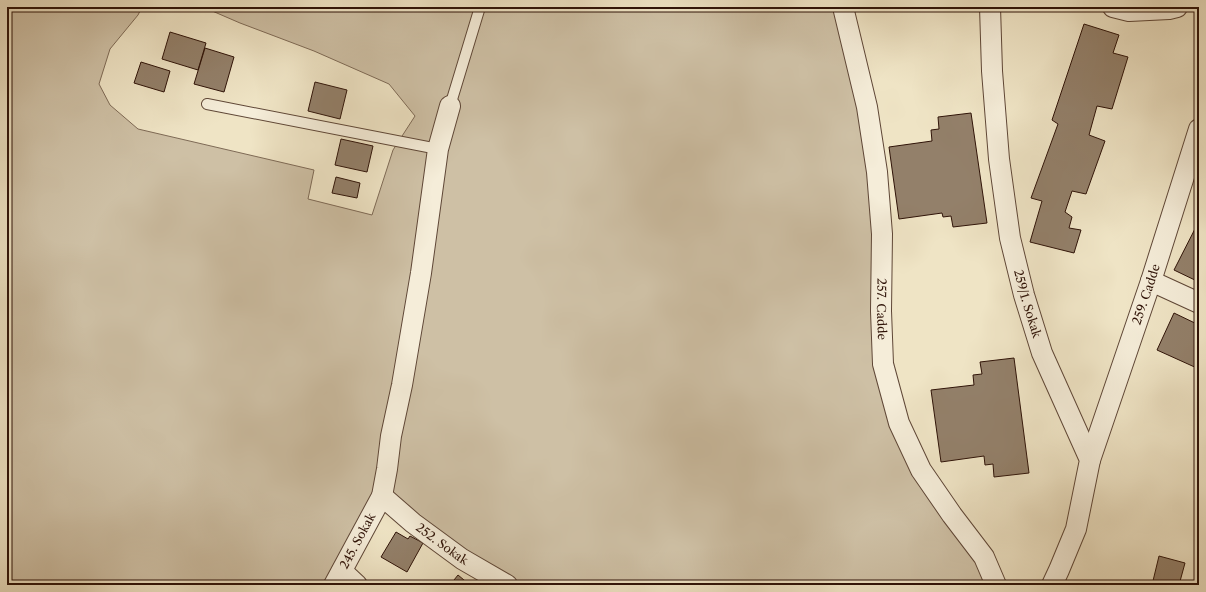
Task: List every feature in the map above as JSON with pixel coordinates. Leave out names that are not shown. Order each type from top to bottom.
[{"type":"street","name":"257. Cadde","points":[[843,7],[867,107],[877,172],[882,234],[881,311],[883,364],[899,423],[921,470],[952,515],[984,557],[996,585]]},
{"type":"street","name":"259/1. Sokak","points":[[990,7],[992,71],[999,159],[1010,238],[1024,296],[1042,354],[1090,460]]},
{"type":"street","points":[[1113,7],[1129,11],[1169,9],[1177,7]]},
{"type":"street","name":"245. Sokak","points":[[338,578],[382,496],[391,436],[402,385],[421,273],[438,149],[450,106]]},
{"type":"street","name":"259. Cadde","points":[[1090,460],[1151,281],[1199,129]]},
{"type":"street","points":[[1151,281],[1199,303]]},
{"type":"street","points":[[1052,585],[1076,529],[1090,460]]},
{"type":"street","name":"252. Sokak","points":[[382,496],[413,524],[462,559],[508,585]]},
{"type":"street","points":[[338,578],[357,585]]},
{"type":"lane","points":[[450,106],[480,7]]},
{"type":"lane","points":[[207,104],[438,149]]},
{"type":"shaded area","points":[[7,7],[142,7],[138,15],[110,49],[99,84],[110,105],[138,129],[314,170],[308,199],[372,215],[393,150],[415,116],[389,84],[314,51],[240,23],[203,7],[843,7],[867,107],[881,311],[899,423],[996,585],[507,585],[382,496],[334,585],[7,585]]},
{"type":"building","points":[[1084,24],[1119,35],[1113,53],[1128,57],[1112,109],[1097,106],[1089,135],[1105,141],[1086,194],[1072,191],[1065,212],[1072,217],[1069,228],[1081,230],[1074,253],[1030,242],[1042,201],[1031,198],[1058,124],[1052,120]]},
{"type":"building","points":[[170,32],[206,43],[198,70],[162,59]]},
{"type":"building","points":[[205,48],[234,57],[224,92],[194,84]]},
{"type":"building","points":[[141,62],[170,71],[164,92],[134,83]]},
{"type":"building","points":[[315,82],[347,90],[340,119],[308,111]]},
{"type":"building","points":[[971,113],[987,223],[953,227],[951,216],[943,217],[942,213],[899,219],[889,147],[932,141],[931,130],[939,129],[938,117]]},
{"type":"building","points":[[341,139],[373,146],[367,172],[335,165]]},
{"type":"building","points":[[336,177],[360,183],[357,198],[332,193]]},
{"type":"building","points":[[1199,221],[1199,282],[1174,270]]},
{"type":"building","points":[[1174,313],[1199,325],[1199,369],[1157,350]]},
{"type":"building","points":[[1014,358],[1029,473],[994,477],[993,464],[985,465],[984,456],[941,462],[931,390],[974,385],[973,375],[982,374],[980,362]]},
{"type":"building","points":[[396,532],[408,539],[410,536],[423,543],[407,572],[381,557]]},
{"type":"building","points":[[1159,556],[1185,563],[1179,585],[1152,585]]},
{"type":"building","points":[[458,575],[470,585],[450,585]]}]
